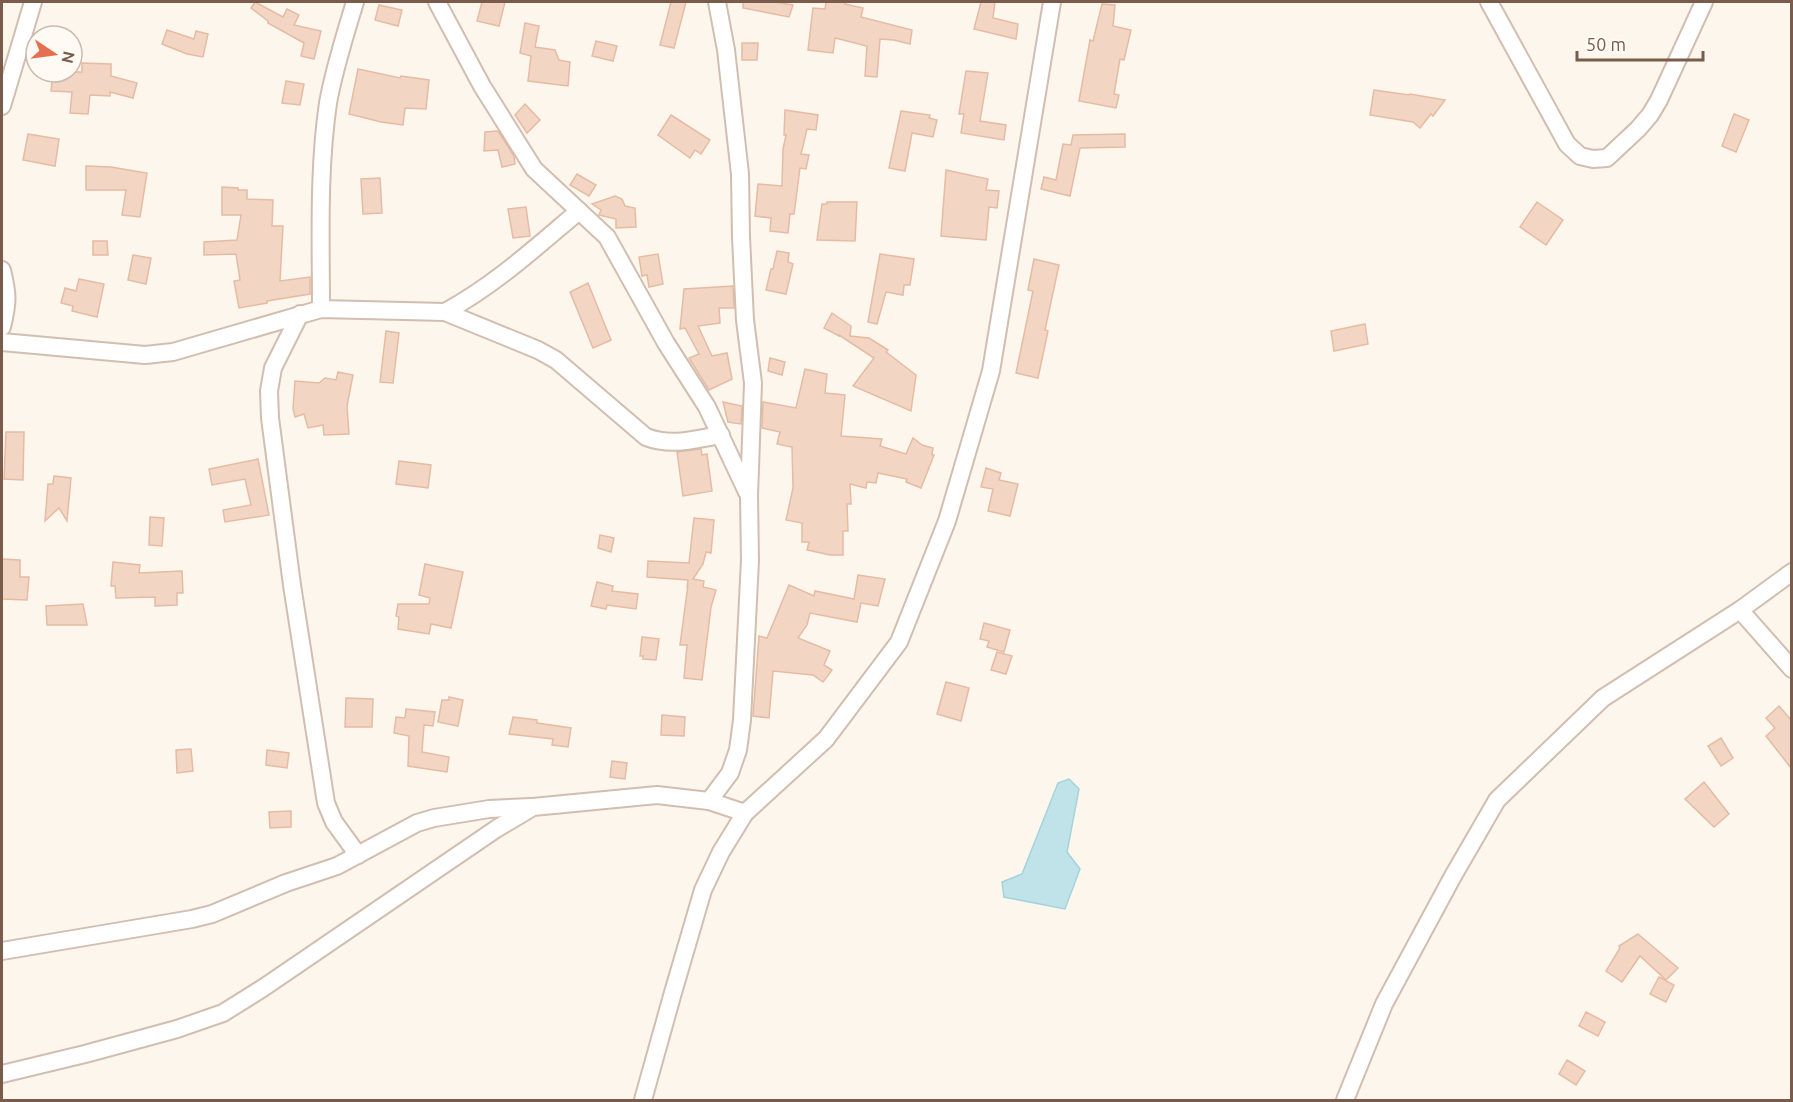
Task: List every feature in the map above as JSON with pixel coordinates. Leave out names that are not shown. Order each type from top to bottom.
[{"type":"street","points":[[2,106],[33,2]]},
{"type":"street","points":[[321,309],[321,185],[328,103],[355,2]]},
{"type":"street","points":[[437,2],[482,86],[534,169],[607,237],[666,343],[707,407],[749,496]]},
{"type":"street","points":[[709,801],[730,773],[738,750],[742,720],[750,560],[749,496],[753,383],[745,320],[740,174],[726,50],[717,2]]},
{"type":"street","points":[[643,1101],[703,890],[721,852],[746,813],[826,739],[899,642],[947,521],[991,371],[1052,2]]},
{"type":"street","points":[[1489,2],[1567,144],[1580,156],[1593,159],[1607,158],[1650,115],[1704,2]]},
{"type":"street","points":[[445,312],[510,270],[579,211]]},
{"type":"street","points":[[2,270],[7,291],[2,327]]},
{"type":"street","points":[[2,342],[145,355],[172,352],[321,309],[445,312],[556,360],[646,437],[670,443],[721,435]]},
{"type":"street","points":[[300,314],[273,368],[269,392],[270,418],[292,585],[326,803],[334,822],[358,855]]},
{"type":"street","points":[[1345,1101],[1384,1004],[1497,800],[1603,698],[1740,610],[1791,572]]},
{"type":"street","points":[[1740,610],[1791,669]]},
{"type":"street","points":[[2,951],[212,914],[286,883],[337,866],[417,823],[434,818],[489,809],[657,795],[709,801],[746,813]]},
{"type":"street","points":[[2,1074],[177,1029],[223,1013],[496,829],[533,807]]},
{"type":"water","points":[[1069,779],[1079,789],[1067,852],[1080,869],[1065,909],[1004,897],[1002,882],[1022,874],[1058,783]]},
{"type":"building","points":[[255,2],[283,17],[287,9],[299,15],[294,25],[321,31],[314,59],[301,56],[304,43],[268,23],[251,8]]},
{"type":"building","points":[[482,2],[505,2],[499,26],[477,21]]},
{"type":"building","points":[[671,2],[686,2],[674,48],[660,45]]},
{"type":"building","points":[[743,2],[775,2],[793,5],[789,17],[743,8]]},
{"type":"building","points":[[826,2],[846,2],[845,4],[863,8],[861,17],[912,30],[910,44],[880,39],[877,77],[865,76],[867,46],[835,38],[833,53],[808,50],[813,8],[825,9]]},
{"type":"building","points":[[981,2],[995,2],[993,18],[1018,24],[1016,39],[974,29]]},
{"type":"building","points":[[1102,4],[1115,5],[1113,26],[1131,30],[1124,60],[1120,59],[1114,94],[1119,95],[1116,108],[1079,101],[1090,40],[1093,41]]},
{"type":"building","points":[[379,5],[402,10],[398,26],[375,20]]},
{"type":"building","points":[[525,23],[539,26],[535,47],[555,50],[559,60],[570,62],[568,86],[528,81],[531,56],[520,53]]},
{"type":"building","points":[[167,30],[194,39],[196,31],[208,34],[203,57],[187,54],[162,44]]},
{"type":"building","points":[[596,41],[617,46],[613,61],[592,56]]},
{"type":"building","points":[[742,43],[758,43],[757,60],[742,60]]},
{"type":"building","points":[[84,63],[111,64],[111,76],[137,83],[133,98],[110,92],[110,96],[90,95],[88,114],[70,113],[72,92],[51,91],[52,84],[84,84]]},
{"type":"building","points":[[358,69],[400,78],[401,76],[429,80],[426,109],[405,108],[403,125],[349,114]]},
{"type":"building","points":[[966,71],[988,73],[980,121],[1006,125],[1004,140],[961,133],[964,114],[959,114]]},
{"type":"building","points":[[286,81],[304,84],[300,105],[282,103]]},
{"type":"building","points":[[1374,90],[1445,100],[1420,128],[1413,122],[1370,115]]},
{"type":"building","points":[[525,104],[540,120],[527,133],[515,115]]},
{"type":"building","points":[[785,110],[818,115],[816,130],[807,129],[801,154],[809,155],[806,169],[800,168],[794,214],[790,214],[788,233],[770,231],[771,218],[755,216],[758,184],[782,186],[783,149],[786,135],[784,135]]},
{"type":"building","points":[[901,111],[930,115],[929,118],[937,120],[933,137],[912,133],[905,171],[889,168]]},
{"type":"building","points":[[1734,114],[1749,120],[1736,152],[1722,146]]},
{"type":"building","points":[[671,115],[710,140],[701,154],[695,150],[690,158],[658,135]]},
{"type":"building","points":[[498,131],[514,156],[515,164],[502,167],[498,150],[484,151],[485,132]]},
{"type":"building","points":[[28,134],[59,139],[55,166],[23,160]]},
{"type":"building","points":[[1125,134],[1125,147],[1080,148],[1070,196],[1041,189],[1044,177],[1056,180],[1063,144],[1071,145],[1073,135]]},
{"type":"building","points":[[86,166],[111,167],[147,173],[140,217],[122,215],[126,190],[86,190]]},
{"type":"building","points":[[946,170],[988,179],[986,190],[999,191],[997,208],[989,207],[986,240],[941,236]]},
{"type":"building","points":[[577,174],[596,185],[589,196],[570,185]]},
{"type":"building","points":[[380,178],[382,213],[363,214],[361,179]]},
{"type":"building","points":[[222,187],[247,190],[247,199],[273,200],[272,226],[283,226],[280,281],[310,277],[310,294],[239,308],[234,281],[240,280],[236,254],[204,255],[204,242],[237,240],[241,215],[222,215]]},
{"type":"building","points":[[615,196],[622,199],[625,206],[635,208],[636,227],[616,228],[616,219],[599,215],[601,210],[592,204]]},
{"type":"building","points":[[827,202],[857,202],[855,241],[817,240],[822,204],[827,204]]},
{"type":"building","points":[[1537,202],[1563,220],[1546,245],[1520,227]]},
{"type":"building","points":[[526,207],[530,236],[513,238],[508,209]]},
{"type":"building","points":[[93,241],[107,241],[108,255],[93,255]]},
{"type":"building","points":[[777,251],[789,253],[788,262],[793,264],[786,294],[766,290]]},
{"type":"building","points":[[658,254],[663,284],[649,287],[647,275],[642,276],[639,257]]},
{"type":"building","points":[[880,254],[914,259],[910,285],[904,285],[903,295],[886,292],[877,324],[868,322]]},
{"type":"building","points":[[133,255],[151,258],[146,284],[128,280]]},
{"type":"building","points":[[1034,259],[1059,265],[1045,330],[1048,331],[1038,378],[1016,373],[1033,291],[1028,290]]},
{"type":"building","points":[[79,279],[104,284],[97,317],[72,311],[73,306],[61,303],[65,288],[76,291]]},
{"type":"building","points":[[588,283],[611,340],[593,348],[570,292]]},
{"type":"building","points":[[733,286],[734,308],[719,308],[720,323],[698,326],[712,356],[727,353],[732,379],[709,390],[689,358],[699,354],[685,328],[680,329],[684,289]]},
{"type":"building","points":[[832,313],[851,326],[850,336],[869,338],[888,350],[886,352],[916,375],[911,411],[853,386],[874,358],[824,328]]},
{"type":"building","points":[[1365,324],[1368,344],[1334,351],[1331,331]]},
{"type":"building","points":[[386,331],[399,333],[393,383],[380,382]]},
{"type":"building","points":[[770,358],[785,362],[782,375],[768,371]]},
{"type":"building","points":[[805,369],[827,374],[825,393],[845,395],[841,436],[882,439],[880,446],[906,454],[913,438],[922,445],[933,448],[932,455],[934,455],[921,488],[906,482],[907,479],[878,473],[876,483],[867,482],[866,488],[850,484],[851,504],[847,504],[848,531],[843,531],[843,555],[807,550],[809,542],[802,542],[802,523],[786,520],[793,488],[792,447],[777,444],[780,432],[762,428],[763,402],[796,408]]},
{"type":"building","points":[[338,372],[353,375],[347,406],[349,434],[324,435],[323,425],[308,428],[304,414],[295,417],[293,409],[295,381],[319,383],[325,378],[336,380]]},
{"type":"building","points":[[723,402],[742,406],[741,424],[728,422]]},
{"type":"building","points":[[6,432],[24,432],[23,480],[4,479]]},
{"type":"building","points":[[701,449],[702,455],[707,454],[712,491],[683,496],[677,452]]},
{"type":"building","points":[[258,459],[269,515],[225,522],[223,510],[251,505],[245,479],[212,485],[209,469]]},
{"type":"building","points":[[399,461],[431,465],[428,488],[396,484]]},
{"type":"building","points":[[986,468],[1001,473],[999,480],[1018,484],[1010,516],[988,511],[993,489],[981,487]]},
{"type":"building","points":[[54,476],[71,478],[67,521],[59,508],[45,521],[48,484],[53,484]]},
{"type":"building","points":[[150,517],[164,518],[162,546],[149,545]]},
{"type":"building","points":[[694,518],[714,520],[711,553],[706,552],[703,564],[693,579],[704,581],[703,587],[716,590],[711,607],[702,680],[684,678],[687,645],[680,645],[688,580],[647,577],[648,561],[689,563]]},
{"type":"building","points":[[600,535],[614,538],[611,552],[598,548]]},
{"type":"building","points":[[2,559],[20,560],[20,577],[29,577],[27,600],[2,599]]},
{"type":"building","points":[[113,562],[140,565],[139,573],[182,571],[183,593],[177,593],[177,605],[155,606],[155,597],[116,598],[115,586],[111,586]]},
{"type":"building","points":[[425,564],[463,572],[451,628],[431,624],[429,634],[398,629],[399,617],[396,616],[398,604],[429,604],[430,598],[419,595]]},
{"type":"building","points":[[858,575],[885,579],[878,606],[861,603],[857,622],[810,613],[807,625],[798,638],[830,651],[824,665],[832,670],[823,682],[813,675],[773,671],[769,718],[753,716],[759,636],[767,638],[789,585],[814,596],[815,591],[854,599]]},
{"type":"building","points":[[597,582],[613,586],[612,591],[638,594],[636,609],[607,605],[606,609],[591,606]]},
{"type":"building","points":[[83,604],[87,625],[47,625],[46,606]]},
{"type":"building","points":[[984,623],[1010,630],[1004,652],[987,647],[989,641],[980,639]]},
{"type":"building","points":[[642,637],[659,639],[656,660],[643,659],[643,656],[640,656]]},
{"type":"building","points":[[997,652],[1012,656],[1006,674],[991,670]]},
{"type":"building","points":[[946,682],[969,688],[961,721],[937,714]]},
{"type":"building","points":[[449,697],[463,700],[458,726],[438,722],[442,700],[449,700]]},
{"type":"building","points":[[346,698],[373,699],[372,727],[345,727]]},
{"type":"building","points":[[1779,706],[1791,720],[1791,768],[1766,736],[1775,728],[1766,718]]},
{"type":"building","points":[[406,709],[435,712],[433,726],[424,725],[422,752],[449,757],[447,772],[408,766],[409,736],[394,733],[396,717],[405,718]]},
{"type":"building","points":[[662,715],[685,717],[684,736],[661,735]]},
{"type":"building","points":[[513,717],[571,728],[568,747],[552,745],[553,739],[509,734]]},
{"type":"building","points":[[1721,738],[1733,758],[1721,766],[1708,746]]},
{"type":"building","points":[[191,749],[193,771],[177,773],[176,750]]},
{"type":"building","points":[[267,750],[289,753],[287,768],[266,765]]},
{"type":"building","points":[[612,761],[627,763],[625,779],[610,777]]},
{"type":"building","points":[[1704,782],[1729,814],[1714,827],[1685,799]]},
{"type":"building","points":[[291,811],[291,827],[270,828],[269,812]]},
{"type":"building","points":[[1638,934],[1678,968],[1666,980],[1640,956],[1622,982],[1606,971],[1620,948],[1619,946]]},
{"type":"building","points":[[1659,977],[1674,985],[1666,1002],[1650,994]]},
{"type":"building","points":[[1586,1012],[1605,1022],[1598,1036],[1579,1026]]},
{"type":"building","points":[[1567,1060],[1585,1071],[1576,1085],[1559,1074]]}]
